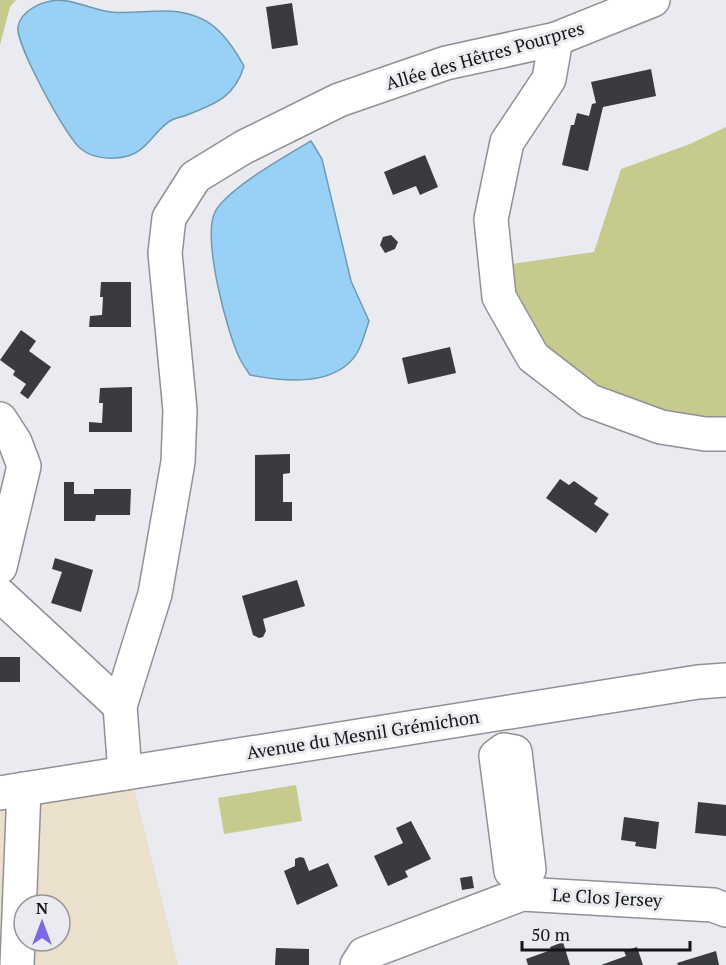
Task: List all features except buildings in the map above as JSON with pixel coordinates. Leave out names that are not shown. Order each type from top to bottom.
[{"type":"street","name":"Allée des Hêtres Pourpres","points":[[125,773],[122,757],[120,706],[155,594],[178,462],[180,410],[165,253],[170,218],[195,177],[244,147],[339,100],[446,63],[556,39],[653,0]]},
{"type":"street","points":[[556,39],[549,79],[507,142],[491,219],[499,297],[533,357],[590,401],[661,427],[705,434],[726,434]]},
{"type":"street","points":[[0,419],[15,442],[24,466],[0,567]]},
{"type":"street","points":[[0,595],[120,706]]},
{"type":"street","name":"Avenue du Mesnil Grémichon","points":[[12,791],[698,682],[726,680]]},
{"type":"street","points":[[500,714],[504,750],[496,756],[511,871],[521,884]]},
{"type":"street","points":[[12,791],[11,869],[17,965]]},
{"type":"street","name":"Le Clos Jersey","points":[[357,965],[364,954],[521,884],[713,904],[726,910]]},
{"type":"shaded area","points":[[129,768],[178,965],[0,965],[0,787]]},
{"type":"green space","points":[[0,0],[16,0],[10,7],[0,45]]},
{"type":"green space","points":[[726,127],[726,423],[698,424],[577,379],[540,346],[513,293],[504,265],[594,252],[621,169],[690,144]]},
{"type":"green space","points":[[296,785],[302,821],[224,834],[218,798]]},
{"type":"water","points":[[57,0],[111,12],[176,12],[201,18],[212,25],[229,42],[244,66],[240,77],[223,98],[170,121],[135,153],[116,158],[103,158],[85,152],[64,127],[24,51],[19,36],[20,21],[27,12],[38,5]]},
{"type":"water","points":[[311,141],[322,159],[351,281],[369,321],[356,354],[339,370],[302,380],[250,375],[235,346],[218,286],[212,242],[215,212],[244,183]]}]
